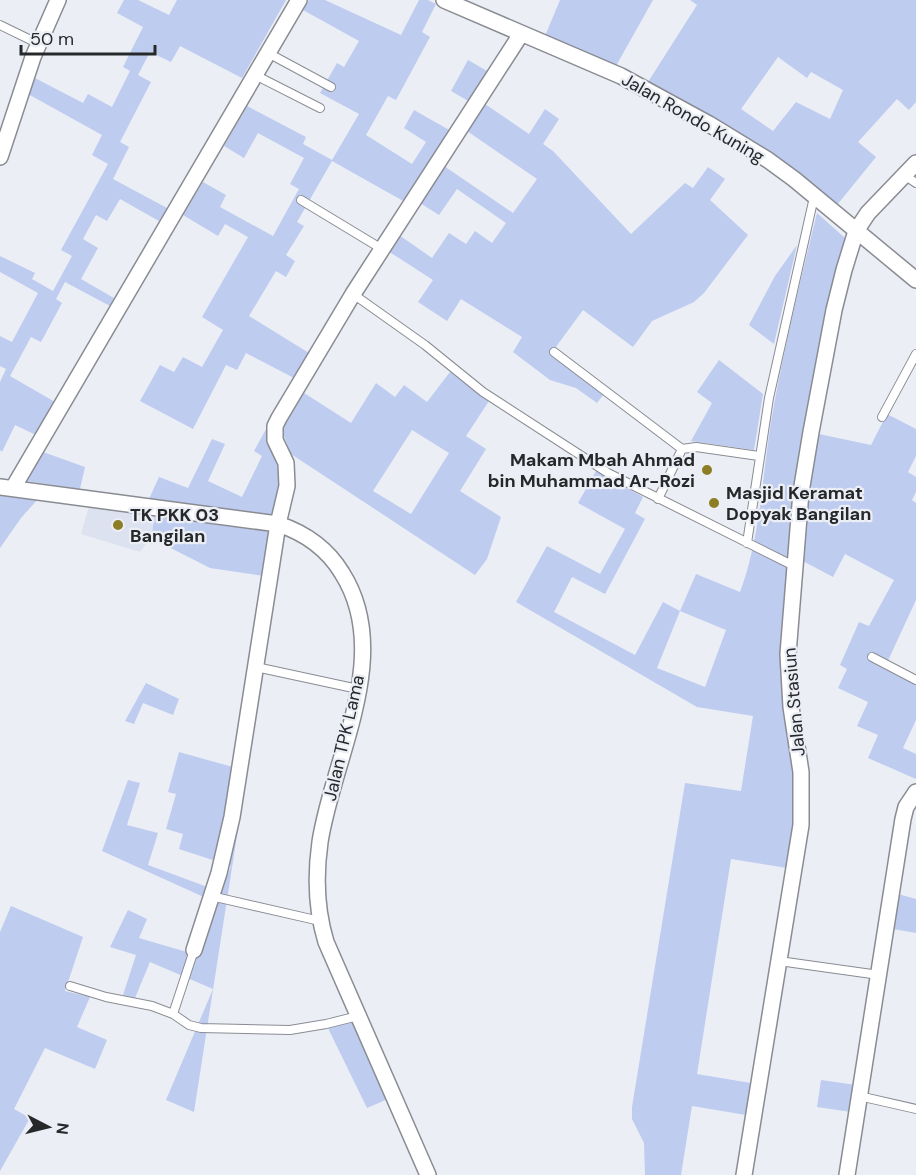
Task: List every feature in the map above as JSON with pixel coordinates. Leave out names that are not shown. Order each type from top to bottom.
[{"type":"street","points":[[0,157],[39,44],[58,0]]},
{"type":"street","points":[[6,488],[299,0]]},
{"type":"street","name":"Jalan Rondo Kuning","points":[[444,0],[650,90],[754,151],[794,179],[916,280]]},
{"type":"street","points":[[194,950],[212,896],[232,817],[278,524],[285,497],[286,463],[275,440],[275,426],[303,374],[353,294],[521,34]]},
{"type":"street","name":"Jalan Stasiun","points":[[744,1175],[801,825],[801,772],[788,675],[788,654],[801,492],[811,432],[834,310],[856,231],[868,213],[910,179],[916,163]]},
{"type":"street","name":"Jalan TPK Lama","points":[[6,488],[278,524],[293,529],[320,546],[340,569],[350,585],[362,621],[358,689],[353,718],[320,840],[316,878],[320,921],[326,942],[428,1175]]},
{"type":"street","points":[[847,1175],[903,819],[906,807],[916,792]]},
{"type":"lane","points":[[0,25],[39,44]]},
{"type":"lane","points":[[268,53],[332,87]]},
{"type":"lane","points":[[255,75],[320,108]]},
{"type":"lane","points":[[747,543],[759,456],[777,355],[814,197]]},
{"type":"lane","points":[[302,200],[382,249]]},
{"type":"lane","points":[[353,294],[425,345],[483,392],[608,473],[794,566]]},
{"type":"lane","points":[[554,352],[682,449],[696,447],[759,456]]},
{"type":"lane","points":[[882,417],[916,354]]},
{"type":"lane","points":[[658,499],[682,449]]},
{"type":"lane","points":[[872,657],[916,680]]},
{"type":"lane","points":[[256,667],[358,689]]},
{"type":"lane","points":[[212,896],[320,921]]},
{"type":"lane","points":[[173,1014],[194,950]]},
{"type":"lane","points":[[779,961],[879,975]]},
{"type":"lane","points":[[70,986],[106,997],[152,1006],[201,1028],[298,1029],[358,1016]]},
{"type":"lane","points":[[859,1096],[916,1108]]},
{"type":"shaded area","points":[[124,0],[138,0],[169,15],[177,0],[286,0],[242,78],[180,46],[171,62],[150,52],[138,75],[151,82],[120,142],[129,147],[113,179],[167,208],[159,221],[120,199],[107,221],[96,215],[83,239],[98,248],[81,279],[114,298],[110,306],[65,282],[56,299],[62,303],[41,342],[31,337],[10,376],[55,402],[36,435],[15,425],[2,452],[0,450],[0,382],[6,369],[0,366],[0,336],[12,342],[38,293],[0,272],[0,256],[35,273],[32,279],[53,291],[72,256],[61,250],[108,164],[92,155],[102,135],[28,94],[33,77],[83,103],[88,94],[112,107],[130,71],[123,67],[143,27],[117,13]]},
{"type":"shaded area","points":[[309,0],[325,0],[401,35],[419,0],[428,0],[436,4],[422,32],[430,37],[396,100],[388,96],[366,135],[412,164],[426,142],[404,128],[414,110],[451,131],[405,202],[332,161],[297,222],[304,226],[286,255],[295,261],[286,277],[276,271],[249,316],[309,353],[294,378],[246,353],[237,370],[226,365],[193,429],[140,401],[160,365],[174,372],[183,357],[202,367],[223,330],[202,317],[248,237],[225,224],[218,236],[183,215],[203,182],[226,195],[220,207],[273,236],[299,189],[290,184],[304,158],[258,133],[244,158],[224,146],[247,106],[306,137],[303,144],[332,160],[359,114],[320,93],[337,63],[344,67],[359,41],[303,10]]},
{"type":"shaded area","points":[[560,0],[653,0],[616,66],[545,36]]},
{"type":"shaded area","points":[[690,0],[916,0],[916,102],[909,110],[897,99],[858,142],[876,157],[837,205],[778,158],[648,82],[697,5]],"holes":[[[778,57],[807,78],[811,72],[843,90],[830,119],[796,102],[773,131],[741,109]]]},
{"type":"shaded area","points":[[468,60],[489,72],[470,102],[451,91]]},
{"type":"shaded area","points":[[485,104],[529,134],[545,109],[559,119],[543,144],[553,151],[631,234],[685,183],[693,188],[708,167],[725,179],[710,200],[748,235],[704,293],[694,302],[652,321],[633,347],[583,310],[550,355],[604,394],[597,403],[576,388],[550,380],[513,352],[522,337],[461,299],[447,321],[418,302],[433,280],[388,251],[399,235],[432,258],[449,233],[466,244],[475,231],[492,243],[506,223],[457,189],[439,215],[420,203],[444,166],[513,213],[537,179],[467,131]]},
{"type":"shaded area","points":[[817,213],[845,238],[826,316],[793,520],[784,593],[781,660],[796,787],[794,828],[787,868],[731,859],[697,1074],[751,1083],[746,1115],[692,1106],[681,1175],[645,1175],[644,1143],[632,1119],[632,1107],[685,783],[741,791],[753,716],[697,707],[516,602],[547,546],[600,574],[625,529],[578,503],[596,471],[643,497],[635,513],[645,519],[605,594],[572,577],[554,612],[635,655],[663,602],[680,611],[696,574],[740,592],[747,572],[760,509],[768,443],[792,317]],"holes":[[[680,611],[726,630],[705,687],[657,668]]]},
{"type":"shaded area","points":[[797,245],[774,344],[749,325],[775,276]]},
{"type":"shaded area","points":[[719,360],[763,394],[754,450],[691,441],[712,403],[697,392]]},
{"type":"shaded area","points":[[450,372],[489,401],[466,436],[486,449],[460,491],[501,517],[487,559],[475,575],[291,454],[284,436],[284,424],[301,391],[351,423],[376,383],[395,397],[404,385],[427,402]],"holes":[[[412,430],[449,453],[411,514],[373,491]]]},
{"type":"shaded area","points":[[887,414],[916,429],[916,456],[908,472],[916,477],[916,492],[912,500],[916,503],[916,600],[885,667],[916,682],[916,720],[903,748],[916,754],[916,779],[868,758],[878,735],[857,726],[868,702],[838,688],[847,669],[840,665],[859,622],[869,626],[894,580],[845,554],[833,577],[801,560],[808,496],[819,434],[871,445]]},
{"type":"shaded area","points":[[271,420],[268,442],[279,479],[278,496],[272,517],[149,499],[159,477],[188,488],[212,439],[225,444],[208,481],[242,497],[262,456],[254,451]]},
{"type":"shaded area","points":[[43,452],[85,467],[80,489],[26,481]]},
{"type":"shaded area","points":[[0,495],[38,499],[0,548]]},
{"type":"shaded area","name":"TK PKK 03 Bangilan","points":[[89,506],[155,515],[151,538],[140,552],[81,534]]},
{"type":"shaded area","points":[[155,515],[284,534],[277,578],[210,568],[151,538]]},
{"type":"shaded area","points":[[146,683],[179,699],[173,715],[143,703],[134,724],[125,721]]},
{"type":"shaded area","points":[[179,752],[247,771],[194,1112],[166,1100],[213,989],[150,962],[135,998],[123,995],[136,955],[110,947],[128,910],[147,919],[139,938],[197,955],[217,903],[102,851],[128,780],[140,783],[127,825],[158,833],[148,865],[221,892],[231,866],[179,849],[183,834],[166,829],[176,794],[168,792]]},
{"type":"shaded area","points":[[898,894],[916,899],[916,933],[893,929]]},
{"type":"shaded area","points":[[11,906],[83,937],[65,991],[90,997],[77,1027],[107,1040],[95,1069],[45,1048],[14,1109],[30,1118],[0,1171],[0,932]]},
{"type":"shaded area","points":[[352,1017],[388,1099],[367,1108],[326,1024]]},
{"type":"shaded area","points":[[821,1080],[856,1085],[851,1112],[817,1107]]},
{"type":"place","name":"Makam Mbah Ahmad bin Muhammad Ar-Rozi","points":[[707,470]]},
{"type":"place","name":"Masjid Keramat Dopyak Bangilan","points":[[714,503]]},
{"type":"place","name":"TK PKK 03 Bangilan","points":[[118,525]]}]
